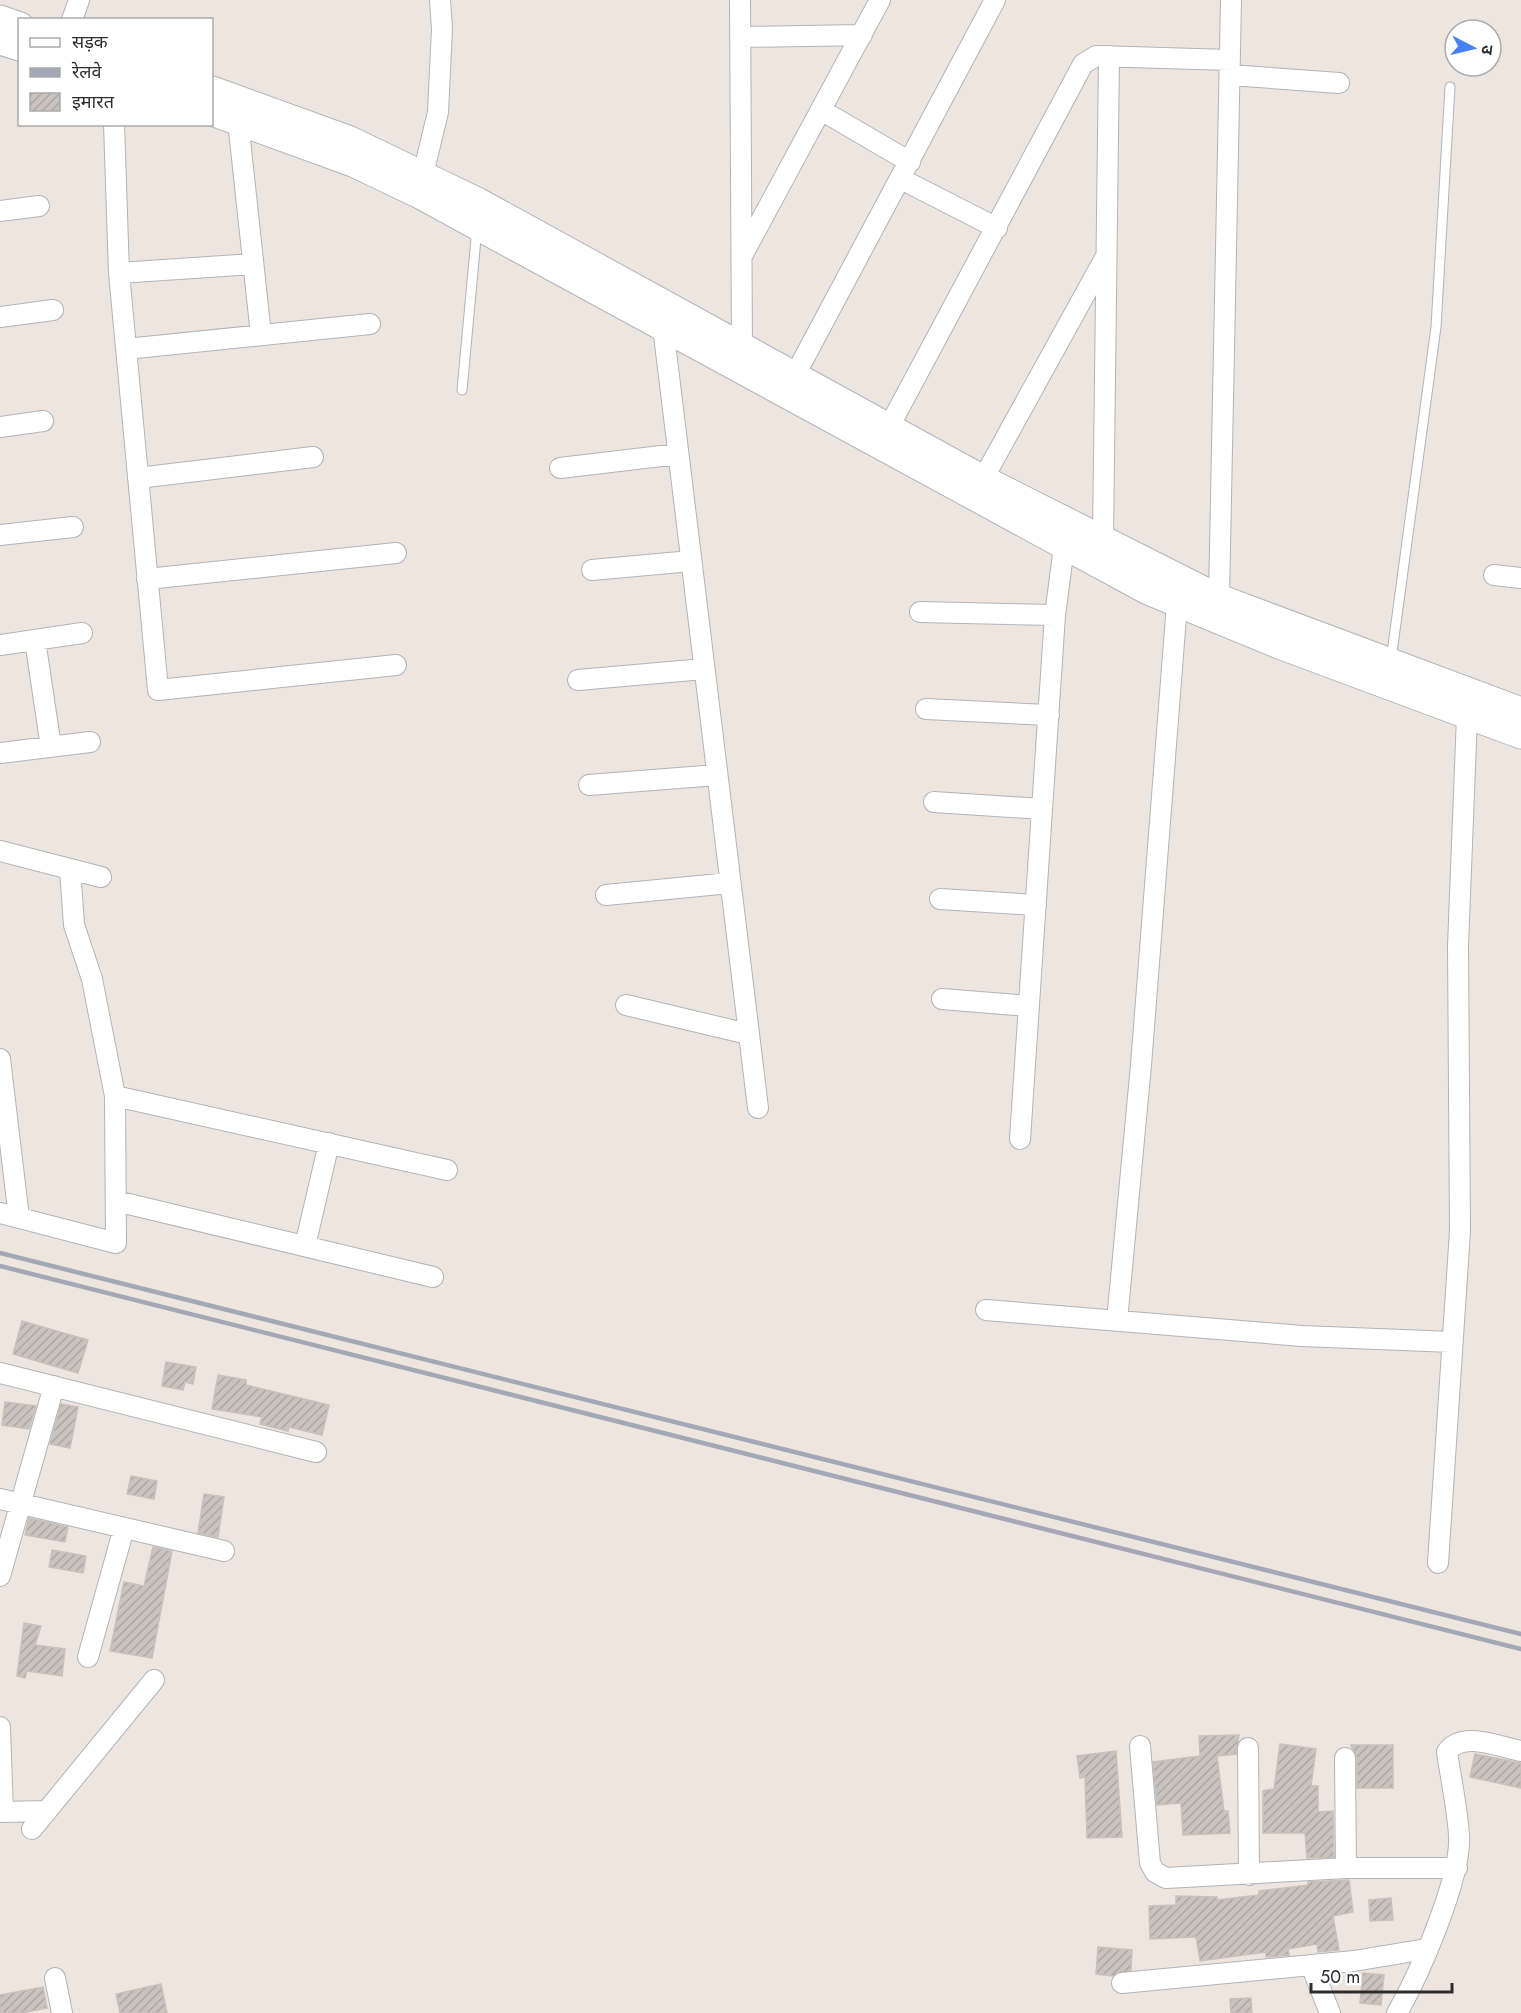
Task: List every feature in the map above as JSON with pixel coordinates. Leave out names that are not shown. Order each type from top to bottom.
[{"type":"street","points":[[73,18],[79,0]]},
{"type":"street","points":[[421,184],[438,112],[440,0]]},
{"type":"street","points":[[740,0],[742,345]]},
{"type":"street","points":[[740,260],[880,0]]},
{"type":"street","points":[[795,375],[995,0]]},
{"type":"street","points":[[1217,608],[1231,0]]},
{"type":"street","points":[[0,19],[18,25]]},
{"type":"street","points":[[740,37],[861,34]]},
{"type":"street","points":[[0,41],[18,46]]},
{"type":"street","points":[[890,425],[1083,64],[1096,56],[1109,56],[1230,68],[1339,83]]},
{"type":"street","points":[[1102,538],[1109,56]]},
{"type":"street","points":[[213,90],[350,140],[421,184],[742,345],[890,425],[983,479],[1102,538],[1181,593]]},
{"type":"street","points":[[821,110],[910,162]]},
{"type":"street","points":[[213,112],[353,163],[421,184],[477,228],[846,424],[1064,547],[1217,608],[1467,716],[1521,735]]},
{"type":"street","points":[[238,121],[261,335]]},
{"type":"street","points":[[114,126],[119,273],[158,690],[396,664]]},
{"type":"street","points":[[901,179],[997,228]]},
{"type":"street","points":[[0,211],[39,206]]},
{"type":"street","points":[[983,479],[1106,256]]},
{"type":"street","points":[[119,273],[253,264]]},
{"type":"street","points":[[0,317],[53,310]]},
{"type":"street","points":[[126,349],[370,324]]},
{"type":"street","points":[[663,327],[758,1108]]},
{"type":"street","points":[[0,427],[43,421]]},
{"type":"street","points":[[560,468],[678,454]]},
{"type":"street","points":[[138,478],[313,457]]},
{"type":"street","points":[[0,535],[73,527]]},
{"type":"street","points":[[1020,1139],[1055,615],[1064,547]]},
{"type":"street","points":[[147,579],[396,554]]},
{"type":"street","points":[[592,570],[691,561]]},
{"type":"street","points":[[1494,575],[1521,578]]},
{"type":"street","points":[[1117,1321],[1181,593]]},
{"type":"street","points":[[1217,608],[1391,663],[1521,711]]},
{"type":"street","points":[[920,612],[1055,615]]},
{"type":"street","points":[[0,645],[82,633]]},
{"type":"street","points":[[35,640],[51,747]]},
{"type":"street","points":[[578,680],[704,669]]},
{"type":"street","points":[[926,709],[1048,715]]},
{"type":"street","points":[[1438,1563],[1460,1219],[1458,946],[1467,716]]},
{"type":"street","points":[[0,753],[90,742]]},
{"type":"street","points":[[589,785],[717,775]]},
{"type":"street","points":[[934,802],[1042,809]]},
{"type":"street","points":[[0,851],[101,877]]},
{"type":"street","points":[[0,1059],[10,1216],[116,1243],[115,1096],[92,980],[74,925],[70,869]]},
{"type":"street","points":[[606,895],[730,883]]},
{"type":"street","points":[[940,899],[1036,905]]},
{"type":"street","points":[[942,999],[1029,1006]]},
{"type":"street","points":[[626,1005],[748,1034]]},
{"type":"street","points":[[115,1096],[447,1170]]},
{"type":"street","points":[[305,1246],[329,1143]]},
{"type":"street","points":[[116,1201],[433,1277]]},
{"type":"street","points":[[986,1310],[1333,1338],[1452,1342]]},
{"type":"street","points":[[0,1372],[316,1452]]},
{"type":"street","points":[[0,1576],[54,1386]]},
{"type":"street","points":[[0,1499],[224,1551]]},
{"type":"street","points":[[88,1658],[124,1528]]},
{"type":"street","points":[[32,1829],[154,1680]]},
{"type":"street","points":[[0,1727],[1,1812],[47,1811]]},
{"type":"street","points":[[1397,2013],[1408,1993],[1457,1868],[1459,1836],[1447,1752],[1452,1744],[1465,1740],[1521,1751]]},
{"type":"street","points":[[1140,1746],[1150,1863],[1155,1872],[1166,1878],[1346,1868],[1457,1868]]},
{"type":"street","points":[[1248,1749],[1249,1875]]},
{"type":"street","points":[[1345,1758],[1346,1868]]},
{"type":"street","points":[[1122,1983],[1311,1965],[1426,1949]]},
{"type":"street","points":[[1311,1965],[1330,2013]]},
{"type":"street","points":[[55,1978],[62,2013]]},
{"type":"lane","points":[[1391,663],[1436,327],[1450,87]]},
{"type":"lane","points":[[462,390],[477,228]]},
{"type":"building","points":[[22,1321],[88,1340],[78,1373],[13,1354]]},
{"type":"building","points":[[166,1362],[196,1367],[193,1384],[185,1382],[183,1390],[162,1386]]},
{"type":"building","points":[[218,1375],[246,1380],[246,1385],[329,1405],[322,1435],[289,1427],[288,1431],[260,1424],[262,1417],[212,1409]]},
{"type":"building","points":[[5,1402],[36,1406],[29,1429],[2,1425]]},
{"type":"building","points":[[61,1404],[78,1407],[70,1448],[50,1444]]},
{"type":"building","points":[[131,1476],[157,1481],[154,1499],[127,1494]]},
{"type":"building","points":[[204,1494],[224,1497],[218,1537],[198,1533]]},
{"type":"building","points":[[29,1518],[68,1527],[65,1542],[25,1535]]},
{"type":"building","points":[[153,1547],[172,1551],[152,1658],[110,1651],[124,1582],[144,1586]]},
{"type":"building","points":[[52,1550],[86,1556],[83,1573],[49,1567]]},
{"type":"building","points":[[24,1623],[41,1626],[35,1645],[65,1649],[62,1676],[27,1671],[25,1678],[17,1676]]},
{"type":"building","points":[[1239,1735],[1236,1754],[1217,1756],[1224,1811],[1228,1811],[1230,1833],[1183,1835],[1181,1803],[1157,1805],[1153,1762],[1200,1756],[1199,1736]]},
{"type":"building","points":[[1280,1744],[1316,1749],[1311,1786],[1318,1786],[1318,1812],[1333,1811],[1334,1857],[1307,1858],[1305,1833],[1263,1833],[1263,1791],[1274,1789]]},
{"type":"building","points":[[1351,1745],[1393,1745],[1393,1788],[1357,1788],[1357,1758]]},
{"type":"building","points":[[1116,1751],[1122,1837],[1087,1838],[1085,1777],[1080,1778],[1077,1756]]},
{"type":"building","points":[[1475,1754],[1521,1763],[1521,1788],[1470,1777]]},
{"type":"building","points":[[1349,1880],[1353,1912],[1333,1916],[1339,1950],[1318,1952],[1317,1944],[1288,1949],[1289,1955],[1266,1957],[1266,1952],[1200,1961],[1196,1937],[1150,1939],[1149,1906],[1176,1905],[1176,1896],[1217,1897],[1217,1900],[1259,1895],[1259,1891],[1308,1885],[1308,1882]]},
{"type":"building","points":[[1391,1898],[1393,1920],[1370,1921],[1369,1900]]},
{"type":"building","points":[[1098,1947],[1132,1950],[1131,1970],[1113,1976],[1096,1974]]},
{"type":"building","points":[[1363,1973],[1384,1975],[1381,2005],[1360,2003]]},
{"type":"building","points":[[161,1984],[167,2013],[120,2013],[116,1994]]},
{"type":"building","points":[[43,1987],[47,2008],[22,2013],[0,2013],[0,1995]]},
{"type":"building","points":[[1251,1998],[1252,2013],[1231,2013],[1230,1999]]},
{"type":"railway","points":[[0,1253],[1521,1634]]},
{"type":"railway","points":[[0,1266],[1521,1649]]}]
